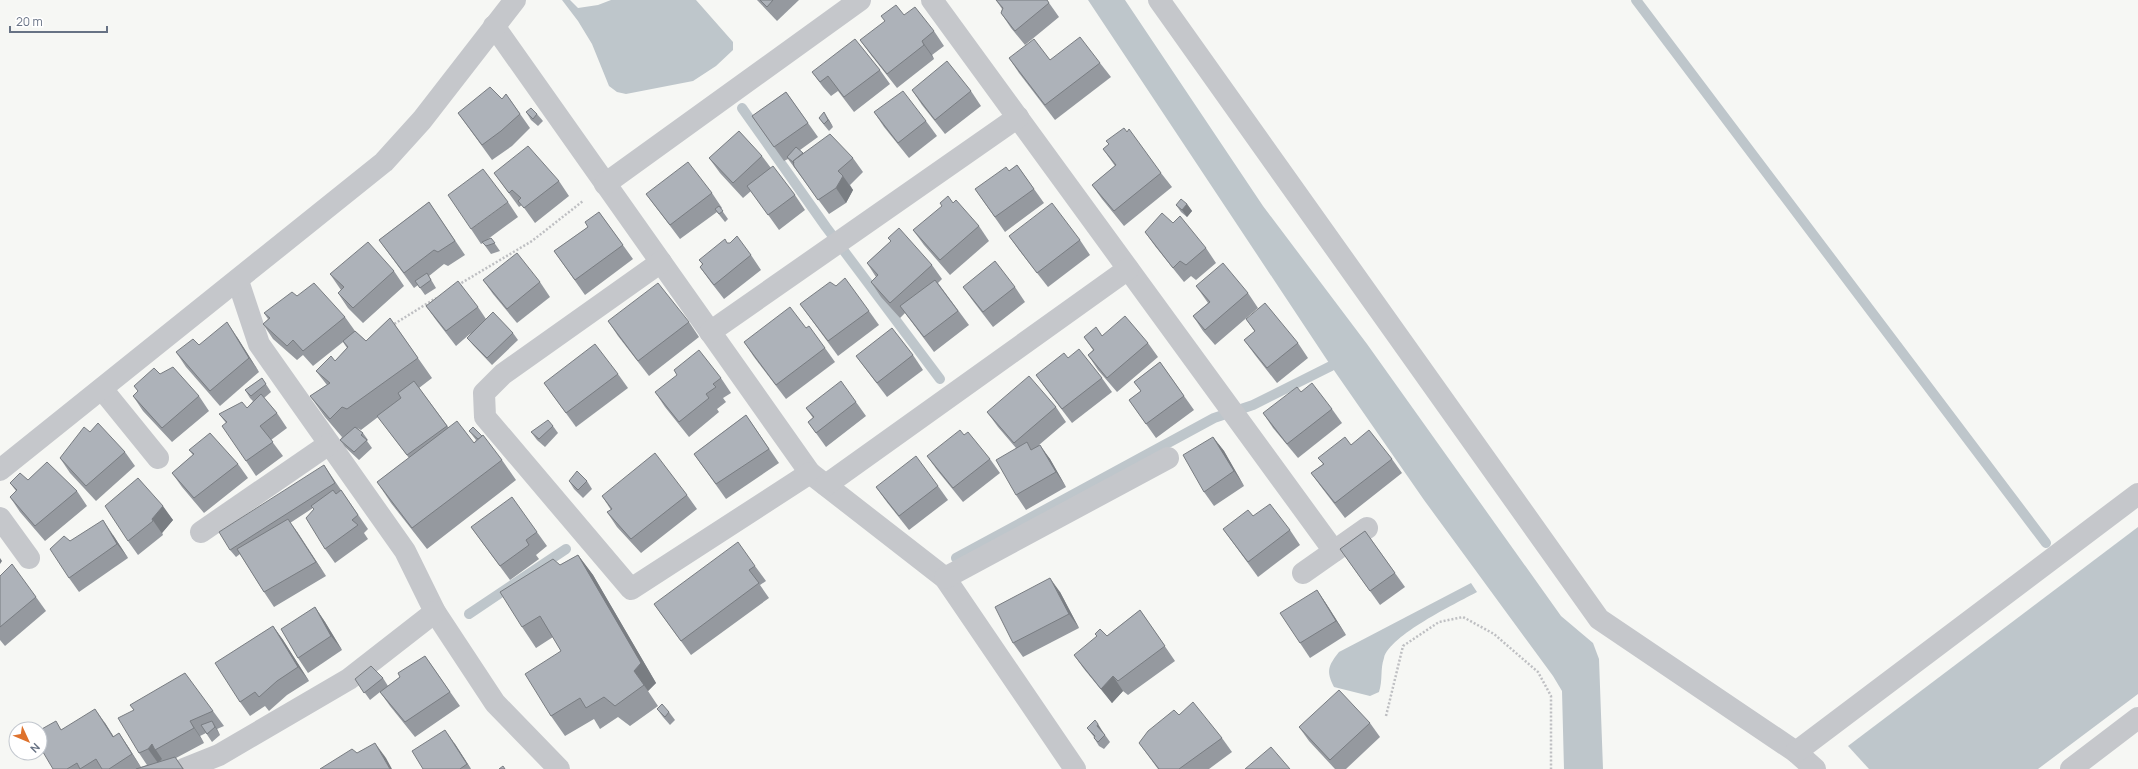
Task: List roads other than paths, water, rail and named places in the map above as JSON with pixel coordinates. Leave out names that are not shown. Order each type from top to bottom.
[{"type":"street","points":[[0,470],[238,281],[384,162],[422,120],[515,0]]},
{"type":"street","points":[[605,184],[860,0]]},
{"type":"street","points":[[932,0],[1334,551]]},
{"type":"street","points":[[1159,0],[1599,620],[1796,752],[1815,769]]},
{"type":"street","points":[[494,26],[710,332],[818,479],[945,578],[1075,769]]},
{"type":"street","points":[[710,332],[1018,117]]},
{"type":"street","points":[[661,262],[503,374],[484,393],[485,417],[631,589],[818,479],[1128,269]]},
{"type":"street","points":[[238,281],[259,344],[404,551],[435,612],[495,703],[559,769]]},
{"type":"street","points":[[102,389],[158,458]]},
{"type":"street","points":[[201,532],[329,444]]},
{"type":"street","points":[[945,578],[1168,458]]},
{"type":"street","points":[[1796,752],[2138,494]]},
{"type":"street","points":[[0,518],[29,558]]},
{"type":"street","points":[[1303,573],[1367,528]]},
{"type":"street","points":[[184,769],[219,755],[349,679],[435,612]]},
{"type":"street","points":[[2071,769],[2138,718]]},
{"type":"waterway","points":[[1636,0],[2046,543]]},
{"type":"waterway","points":[[742,108],[826,227],[940,379]]},
{"type":"waterway","points":[[956,558],[1214,418],[1253,405],[1331,366]]},
{"type":"waterway","points":[[469,614],[566,549]]}]
